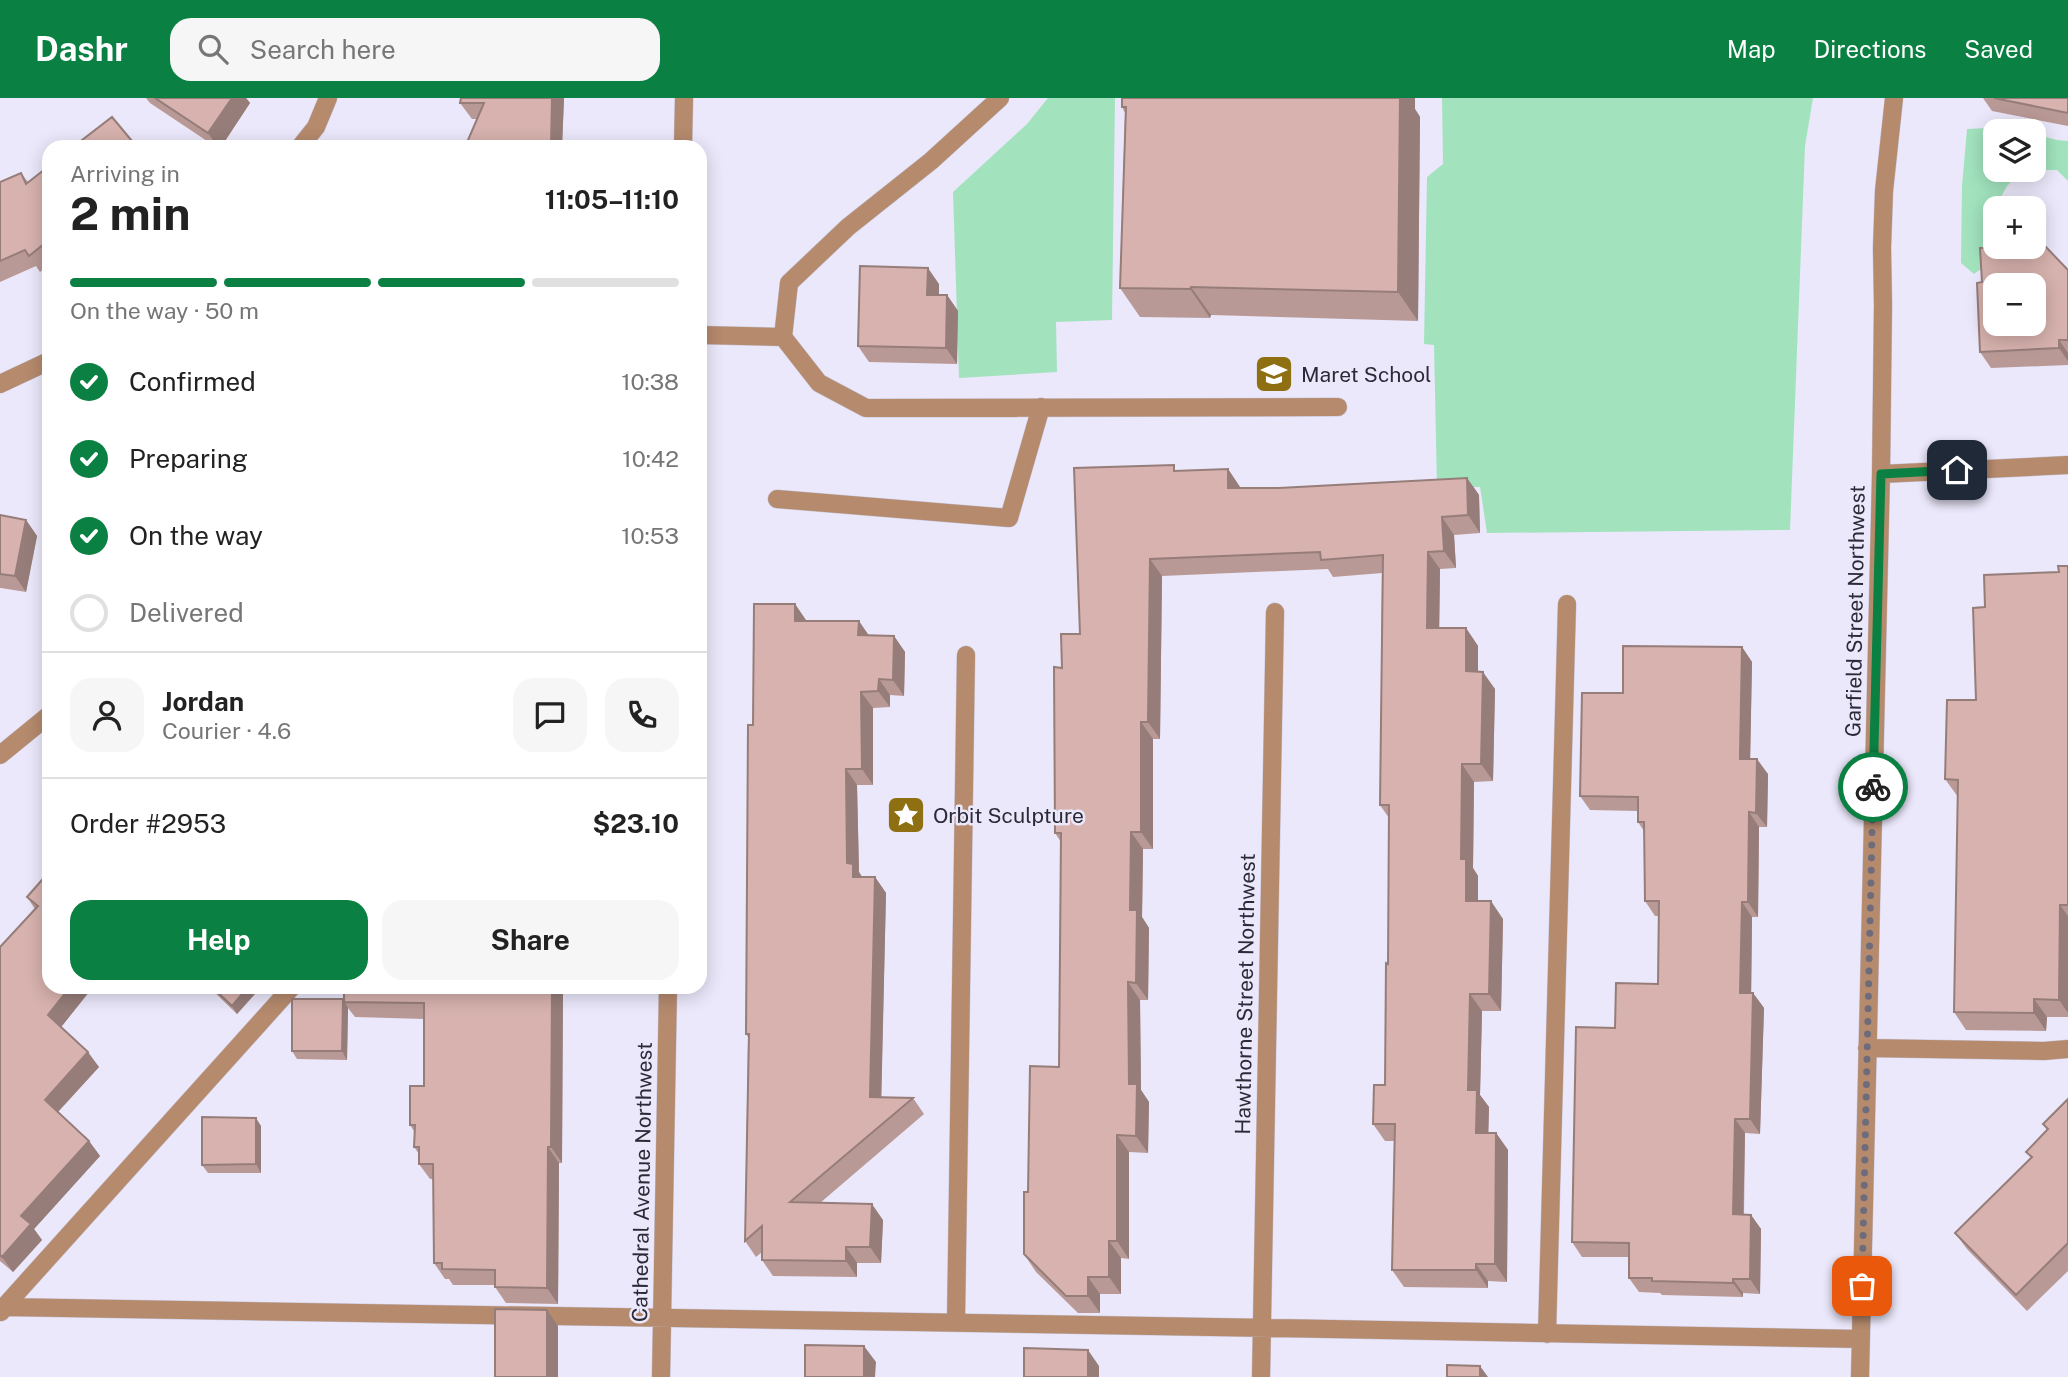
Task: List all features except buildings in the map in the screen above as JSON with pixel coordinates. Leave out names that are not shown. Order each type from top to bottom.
[{"type":"street","points":[[306,140],[316,127],[328,98]]},
{"type":"street","points":[[683,140],[684,98]]},
{"type":"street","points":[[1000,98],[932,161],[848,228],[789,283],[783,337],[819,383],[866,408],[1338,407]]},
{"type":"street","name":"Garfield Street Northwest","points":[[1860,1377],[1881,474],[1883,225],[1894,98]]},
{"type":"street","points":[[707,335],[783,337]]},
{"type":"street","points":[[0,384],[42,364]]},
{"type":"street","points":[[777,499],[1009,518],[1041,407]]},
{"type":"street","points":[[1881,474],[2068,465]]},
{"type":"street","points":[[1547,1334],[1567,604]]},
{"type":"street","name":"Hawthorne Street Northwest","points":[[1261,1377],[1275,612]]},
{"type":"street","points":[[956,1321],[966,655]]},
{"type":"street","points":[[0,755],[42,721]]},
{"type":"street","points":[[2,1311],[286,994]]},
{"type":"street","name":"Cathedral Avenue Northwest","points":[[661,1377],[668,994]]},
{"type":"street","points":[[1867,1048],[2044,1051],[2068,1049]]},
{"type":"street","points":[[2,1311],[662,1315],[1861,1339]]},
{"type":"green space","points":[[1048,98],[1115,98],[1112,320],[1056,322],[1057,372],[959,378],[953,192],[1027,124]]},
{"type":"green space","points":[[1442,98],[1813,98],[1805,146],[1790,530],[1487,533],[1480,487],[1437,488],[1434,345],[1424,344],[1427,177],[1443,164]]},
{"type":"green space","points":[[1983,128],[1983,182],[2011,182],[2002,196],[1983,196],[1981,269],[1974,274],[1961,263],[1962,186],[1967,129]]},
{"type":"green space","points":[[2046,137],[2068,141],[2068,181],[2057,170],[2046,170]]},
{"type":"way so far","points":[[1862,1286],[1873,787]]},
{"type":"place","name":"Maret School","points":[[1274,374]]},
{"type":"place","name":"Orbit Sculpture","points":[[906,815]]},
{"type":"route","points":[[1873,787],[1881,474],[1957,470]]}]
